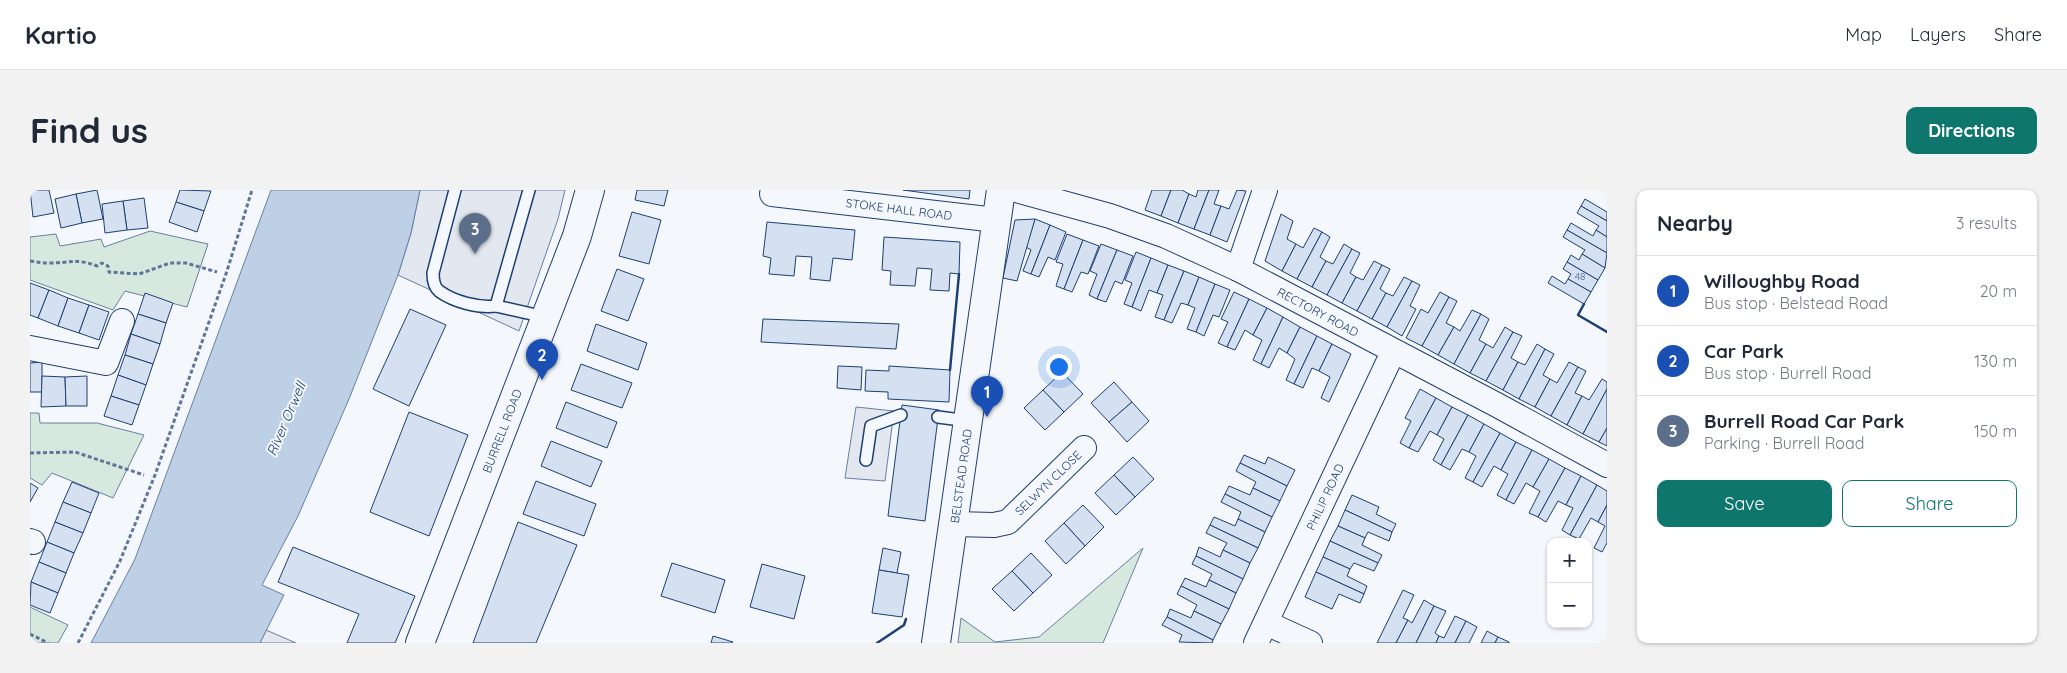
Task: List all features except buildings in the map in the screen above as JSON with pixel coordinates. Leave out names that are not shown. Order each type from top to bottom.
[{"type":"main road","name":"BURRELL ROAD","points":[[420,643],[577,236],[590,190]]},
{"type":"main road","name":"BELSTEAD ROAD","points":[[936,643],[1001,190]]},
{"type":"street","name":"RECTORY ROAD","points":[[1016,190],[1110,216],[1166,236],[1238,269],[1607,465]]},
{"type":"street","points":[[1238,269],[1265,190]]},
{"type":"street","name":"STOKE HALL ROAD","points":[[772,194],[996,220]]},
{"type":"street","points":[[30,348],[106,362],[122,321]]},
{"type":"street","name":"PHILIP ROAD","points":[[1261,633],[1393,352]]},
{"type":"street","name":"SELWYN CLOSE","points":[[954,524],[994,525],[1008,522],[1084,448]]},
{"type":"street","points":[[1261,633],[1310,643]]},
{"type":"lane","points":[[455,190],[433,274],[433,281],[438,291],[455,299],[486,307],[496,306],[546,317]]},
{"type":"lane","points":[[496,306],[529,190]]},
{"type":"lane","points":[[866,460],[871,426],[900,415]]},
{"type":"lane","points":[[938,418],[968,421]]},
{"type":"path","points":[[78,643],[120,561],[155,475],[227,271],[252,190]]},
{"type":"path","points":[[30,261],[49,263],[73,260],[97,266],[102,263],[108,266],[110,272],[139,274],[170,263],[186,263],[217,272]]},
{"type":"path","points":[[30,453],[68,451],[144,475]]},
{"type":"path","points":[[30,634],[48,643]]},
{"type":"shaded area","points":[[420,190],[565,190],[558,219],[519,331],[398,275],[411,233]]},
{"type":"shaded area","points":[[150,231],[208,244],[187,307],[125,291],[113,310],[30,280],[30,237],[56,234],[60,246],[101,239],[104,247]]},
{"type":"shaded area","points":[[856,407],[894,411],[885,481],[845,478]]},
{"type":"shaded area","points":[[30,413],[39,413],[40,423],[97,423],[144,435],[113,498],[52,473],[42,485],[30,478]]},
{"type":"shaded area","points":[[1143,548],[1103,643],[958,643],[961,618],[995,642],[1039,637]]},
{"type":"shaded area","points":[[30,607],[68,625],[58,643],[30,643]]},
{"type":"shaded area","points":[[266,630],[296,643],[260,643]]},
{"type":"water","name":"River Orwell","points":[[271,190],[420,190],[411,233],[398,275],[349,399],[298,516],[262,585],[284,595],[260,643],[91,643],[135,559]]},
{"type":"wall","points":[[950,370],[959,274]]},
{"type":"wall","points":[[1584,304],[1578,315],[1607,332]]},
{"type":"wall","points":[[877,643],[904,625],[906,619]]},
{"type":"place","name":"Burrell Road Car Park","points":[[475,254]]},
{"type":"place","name":"Car Park","points":[[542,380]]},
{"type":"place","name":"Willoughby Road","points":[[987,417]]}]
